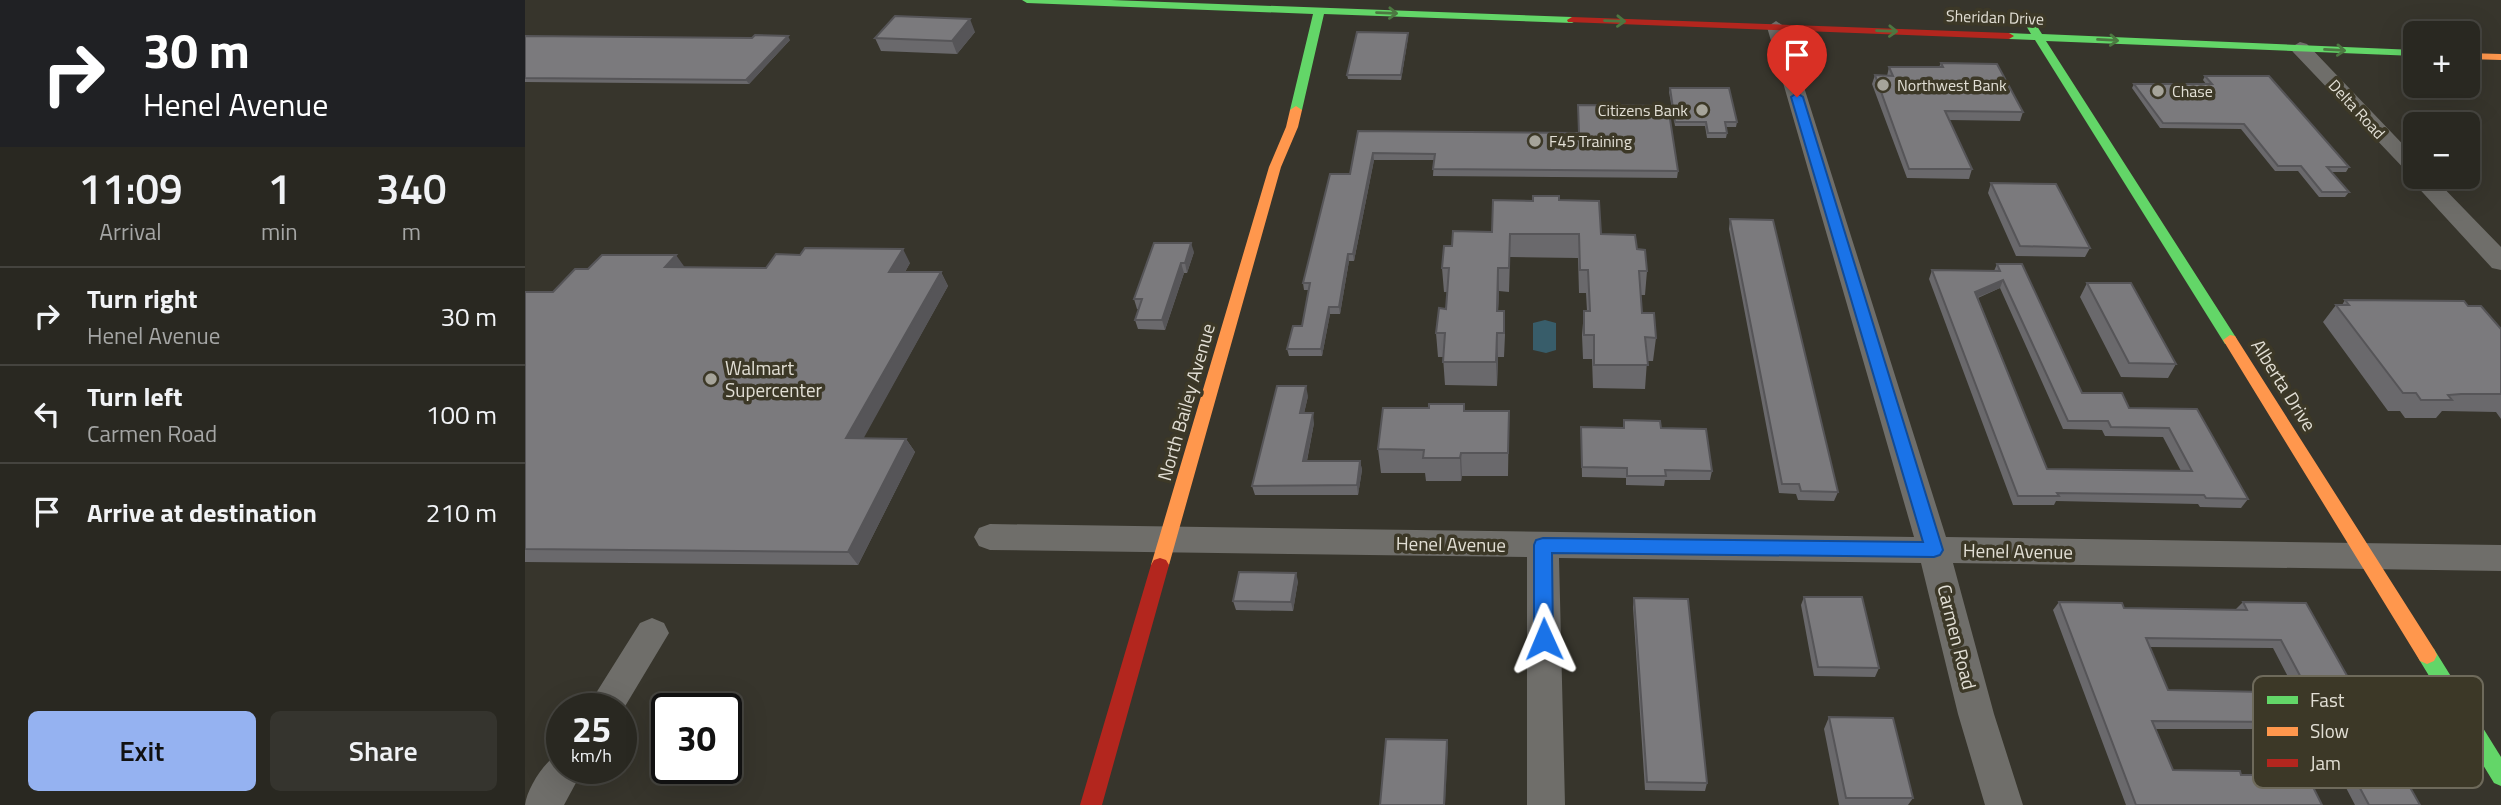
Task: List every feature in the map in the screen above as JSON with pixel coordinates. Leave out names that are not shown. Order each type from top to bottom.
[{"type":"street","name":"Sheridan Drive","points":[[1027,0],[1320,5],[2403,52]]},
{"type":"street","name":"North Bailey Avenue","points":[[1091,805],[1275,167],[1292,127],[1320,5]]},
{"type":"street","name":"Sheridan Drive","points":[[2020,18],[2047,19]]},
{"type":"street","name":"Alberta Drive","points":[[2020,18],[2040,37],[2440,676]]},
{"type":"street","name":"Carmen Road","points":[[1776,27],[1934,550],[1976,714],[2004,805]]},
{"type":"street","name":"Delta Road","points":[[2300,48],[2403,157]]},
{"type":"street","points":[[2480,56],[2501,57]]},
{"type":"street","points":[[2432,189],[2501,262]]},
{"type":"street","name":"Henel Avenue","points":[[990,537],[2501,558]]},
{"type":"street","points":[[1543,545],[1546,805]]},
{"type":"street","points":[[614,693],[652,633]]},
{"type":"street","name":"Alberta Drive","points":[[2483,747],[2501,776]]},
{"type":"street","points":[[543,805],[556,784]]},
{"type":"water","points":[[1545,320],[1556,323],[1556,350],[1546,353],[1533,350],[1533,323]]},
{"type":"building","points":[[895,16],[970,19],[952,41],[875,38]]},
{"type":"building","points":[[1357,32],[1408,33],[1401,75],[1347,75]]},
{"type":"building","points":[[755,35],[788,36],[746,80],[525,78],[525,36],[752,38]]},
{"type":"building","points":[[1941,63],[1997,64],[2023,112],[1945,111],[1972,169],[1909,169],[1875,75],[1893,76],[1889,67],[1943,67]]},
{"type":"building","points":[[2205,76],[2269,76],[2349,167],[2327,167],[2349,192],[2322,192],[2301,166],[2278,166],[2244,124],[2163,123],[2134,84],[2212,84]]},
{"type":"building","name":"Citizens Bank","points":[[1670,88],[1729,88],[1737,122],[1725,122],[1727,133],[1708,133],[1706,122],[1675,122]]},
{"type":"building","points":[[1578,105],[1668,106],[1678,171],[1433,169],[1435,154],[1373,153],[1353,254],[1348,254],[1339,307],[1329,307],[1321,349],[1287,349],[1293,326],[1302,326],[1310,283],[1303,283],[1330,174],[1350,174],[1358,131],[1579,133]]},
{"type":"building","points":[[1991,183],[2056,184],[2090,248],[2020,246]]},
{"type":"building","points":[[1533,196],[1599,201],[1601,234],[1635,235],[1637,249],[1645,250],[1647,271],[1639,271],[1642,313],[1654,313],[1656,338],[1645,337],[1648,365],[1594,365],[1594,335],[1584,335],[1584,311],[1590,311],[1588,270],[1580,270],[1579,234],[1510,234],[1509,268],[1498,268],[1497,311],[1504,311],[1504,333],[1497,333],[1496,362],[1443,362],[1445,333],[1436,333],[1439,308],[1446,309],[1449,268],[1442,268],[1444,246],[1452,246],[1453,231],[1492,232],[1493,200],[1533,201]]},
{"type":"building","points":[[1730,219],[1773,220],[1838,492],[1801,491],[1799,484],[1782,484]]},
{"type":"building","points":[[1154,243],[1191,243],[1185,263],[1181,263],[1162,320],[1135,320],[1142,299],[1134,299]]},
{"type":"building","name":"Walmart Supercenter","points":[[805,248],[903,249],[889,272],[941,272],[846,438],[906,439],[848,552],[525,549],[525,292],[553,292],[575,269],[588,269],[602,255],[676,255],[665,267],[766,268],[776,254],[800,255]]},
{"type":"building","points":[[1997,264],[2022,264],[2082,393],[2122,393],[2129,408],[2197,409],[2248,499],[2206,498],[2204,495],[2057,493],[2059,496],[2018,496],[1932,270],[2000,271]],"holes":[[[2003,280],[2068,421],[2108,421],[2111,427],[2169,428],[2192,471],[2047,469],[1975,292]]]},
{"type":"building","points":[[2087,283],[2131,283],[2176,364],[2129,363]]},
{"type":"building","points":[[2345,300],[2464,301],[2468,306],[2481,306],[2501,329],[2501,394],[2461,394],[2448,395],[2452,400],[2421,400],[2416,393],[2403,393],[2336,305],[2349,305]]},
{"type":"building","points":[[1277,386],[1306,386],[1300,413],[1313,413],[1303,461],[1360,461],[1357,485],[1252,486]]},
{"type":"building","points":[[1429,404],[1464,404],[1464,411],[1509,411],[1508,453],[1461,453],[1460,458],[1423,458],[1424,450],[1378,449],[1383,408],[1429,408]]},
{"type":"building","points":[[1624,420],[1660,421],[1661,428],[1706,429],[1712,471],[1665,470],[1666,476],[1627,476],[1627,468],[1582,467],[1581,427],[1624,428]]},
{"type":"building","points":[[1239,572],[1296,573],[1291,602],[1233,601]]},
{"type":"building","points":[[1804,597],[1862,597],[1879,668],[1818,667]]},
{"type":"building","points":[[1634,598],[1688,599],[1707,783],[1647,782]]},
{"type":"building","points":[[2059,602],[2122,603],[2124,608],[2247,610],[2243,602],[2306,603],[2347,676],[2300,676],[2281,640],[2146,638],[2168,690],[2253,692],[2253,722],[2152,721],[2173,770],[2240,771],[2241,775],[2253,775],[2253,788],[2314,788],[2322,805],[2136,805]]},
{"type":"building","points":[[1829,717],[1893,718],[1913,798],[1846,798]]},
{"type":"building","points":[[1386,739],[1447,740],[1444,805],[1380,805]]},
{"type":"building","points":[[2360,788],[2410,788],[2420,805],[2369,805]]},
{"type":"traffic: fast","points":[[1027,0],[1572,20]]},
{"type":"traffic: fast","points":[[1296,110],[1319,11]]},
{"type":"traffic: fast","points":[[2027,19],[2230,340]]},
{"type":"traffic: fast","points":[[2009,36],[2403,52]]},
{"type":"traffic: fast","points":[[2427,655],[2440,676]]},
{"type":"traffic: fast","points":[[2483,747],[2501,776]]},
{"type":"traffic: slow","points":[[2480,56],[2501,57]]},
{"type":"traffic: slow","points":[[1160,565],[1275,167],[1292,127],[1296,110]]},
{"type":"traffic: slow","points":[[2230,340],[2427,655]]},
{"type":"traffic: jam","points":[[1572,20],[2009,36]]},
{"type":"traffic: jam","points":[[1091,805],[1160,565]]},
{"type":"place","name":"Northwest Bank","points":[[1883,85]]},
{"type":"place","name":"Chase","points":[[2158,91]]},
{"type":"place","name":"Citizens Bank","points":[[1702,110]]},
{"type":"place","name":"F45 Training","points":[[1535,141]]},
{"type":"place","name":"Walmart Supercenter","points":[[711,379]]},
{"type":"route","points":[[1544,639],[1543,545],[1934,550],[1797,97]]}]
